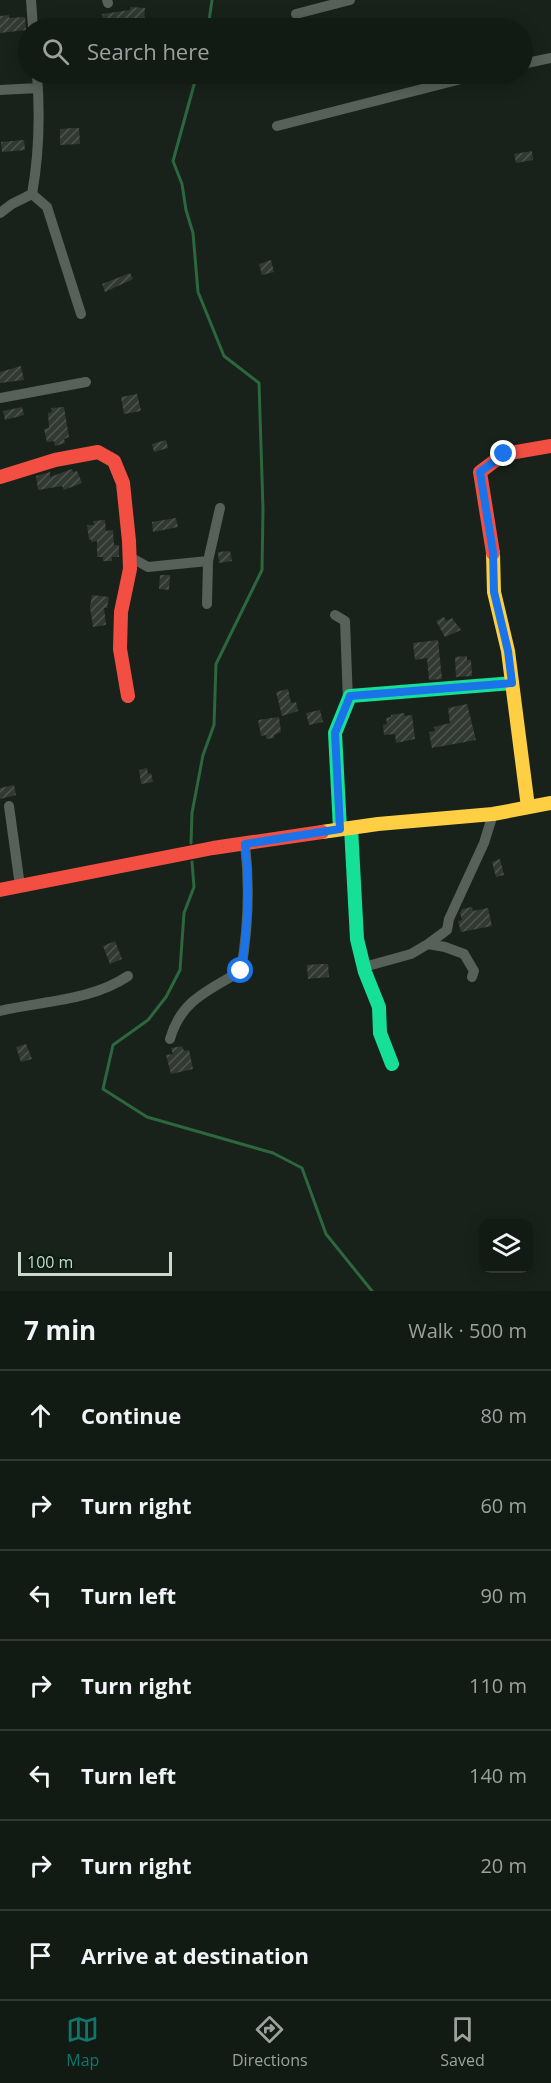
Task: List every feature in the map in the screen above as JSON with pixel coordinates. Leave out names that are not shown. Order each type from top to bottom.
[{"type":"street","points":[[31,0],[32,18]]},
{"type":"street","points":[[296,14],[350,0]]},
{"type":"street","points":[[533,62],[551,58]]},
{"type":"street","points":[[32,194],[36,174],[38,84]]},
{"type":"street","points":[[277,126],[442,84]]},
{"type":"street","points":[[0,90],[38,88]]},
{"type":"street","points":[[0,213],[32,194]]},
{"type":"street","points":[[32,194],[47,207],[81,314]]},
{"type":"street","points":[[0,398],[86,382]]},
{"type":"street","points":[[528,807],[522,776],[508,651],[494,592],[493,552],[480,472],[504,454],[551,446]]},
{"type":"street","points":[[0,477],[56,460],[98,452],[114,461],[123,483],[130,557],[130,569],[121,612],[120,649],[128,696]]},
{"type":"street","points":[[207,604],[208,561],[220,508]]},
{"type":"street","points":[[130,557],[148,567],[208,561]]},
{"type":"street","points":[[335,615],[345,621],[348,702]]},
{"type":"street","points":[[392,1064],[380,1033],[379,1007],[364,967],[357,939],[335,733],[350,696],[512,683]]},
{"type":"street","points":[[0,890],[245,844],[346,829],[494,814],[551,803]]},
{"type":"street","points":[[9,806],[20,886]]},
{"type":"street","points":[[364,967],[411,954],[447,930],[449,919],[484,843],[494,814]]},
{"type":"street","points":[[170,1039],[173,1028],[185,1007],[241,971],[245,946],[248,873],[245,844]]},
{"type":"street","points":[[428,944],[445,946],[464,954],[474,971],[471,977]]},
{"type":"street","points":[[0,1011],[86,994],[117,983],[128,976]]},
{"type":"building","points":[[130,7],[145,8],[144,18],[102,18],[102,14],[130,10]]},
{"type":"building","points":[[0,16],[25,18],[18,18],[18,31],[0,33]]},
{"type":"building","points":[[79,128],[80,144],[60,145],[60,129]]},
{"type":"building","points":[[24,140],[25,150],[2,152],[1,142]]},
{"type":"building","points":[[532,151],[533,160],[516,163],[514,154]]},
{"type":"building","points":[[271,260],[274,272],[262,275],[259,264]]},
{"type":"building","points":[[130,273],[133,279],[105,292],[102,284]]},
{"type":"building","points":[[21,366],[24,380],[0,383],[0,372]]},
{"type":"building","points":[[137,394],[141,411],[124,414],[121,397]]},
{"type":"building","points":[[22,407],[24,415],[5,420],[3,411]]},
{"type":"building","points":[[64,407],[69,437],[64,439],[65,443],[55,446],[54,441],[47,442],[44,429],[49,428],[48,413],[52,412],[51,408]]},
{"type":"building","points":[[166,440],[168,448],[154,452],[152,444]]},
{"type":"building","points":[[72,469],[73,472],[77,471],[82,483],[64,490],[62,486],[38,490],[36,476],[50,472],[50,477]]},
{"type":"building","points":[[176,518],[178,527],[153,532],[152,522]]},
{"type":"building","points":[[105,520],[106,531],[113,530],[114,545],[119,545],[119,557],[112,557],[112,561],[103,561],[103,557],[97,557],[97,541],[89,540],[87,525],[94,525],[93,521]]},
{"type":"building","points":[[230,551],[232,561],[219,563],[218,552]]},
{"type":"building","points":[[160,575],[170,575],[169,590],[159,589]]},
{"type":"building","points":[[92,595],[109,597],[107,608],[104,608],[106,625],[93,627],[90,607]]},
{"type":"building","points":[[444,617],[446,621],[452,618],[461,630],[445,637],[436,621]]},
{"type":"building","points":[[438,640],[442,679],[429,680],[427,658],[415,660],[413,643]]},
{"type":"building","points":[[467,656],[467,660],[471,660],[472,676],[456,677],[455,657]]},
{"type":"building","points":[[288,689],[291,703],[296,702],[298,711],[282,716],[276,692]]},
{"type":"building","points":[[467,704],[476,740],[432,748],[429,732],[435,731],[434,727],[450,723],[448,708]]},
{"type":"building","points":[[320,710],[323,722],[309,725],[306,713]]},
{"type":"building","points":[[404,713],[405,716],[412,715],[415,739],[396,743],[395,734],[384,735],[383,725],[387,724],[386,718],[391,715]]},
{"type":"building","points":[[279,717],[281,732],[274,735],[274,738],[266,739],[266,735],[261,736],[258,720]]},
{"type":"building","points":[[147,768],[153,782],[141,784],[139,770]]},
{"type":"building","points":[[14,785],[16,795],[0,799],[0,788]]},
{"type":"building","points":[[500,859],[504,875],[496,877],[492,862]]},
{"type":"building","points":[[472,907],[473,911],[488,908],[492,926],[461,932],[458,921],[462,920],[460,913],[462,909]]},
{"type":"building","points":[[115,941],[122,959],[110,964],[103,946]]},
{"type":"building","points":[[328,964],[329,977],[308,979],[307,965]]},
{"type":"building","points":[[26,1044],[32,1059],[21,1062],[16,1047]]},
{"type":"building","points":[[182,1046],[184,1051],[189,1050],[193,1069],[171,1074],[166,1055],[173,1054],[171,1048]]},
{"type":"waterway","points":[[209,18],[212,0]]},
{"type":"waterway","points":[[191,843],[192,813],[203,755],[214,725],[216,664],[262,570],[263,509],[259,383],[224,356],[198,292],[193,233],[182,184],[173,161],[194,84]]},
{"type":"waterway","points":[[192,862],[194,887],[184,913],[180,970],[166,997],[148,1020],[113,1045],[103,1089],[147,1117],[273,1153],[302,1168],[326,1234],[372,1291]]},
{"type":"traffic: fast","points":[[340,829],[335,733],[350,696],[512,683]]},
{"type":"traffic: fast","points":[[351,828],[357,939],[365,972],[379,1007],[380,1033],[392,1064]]},
{"type":"traffic: slow","points":[[493,553],[494,592],[508,651],[528,807]]},
{"type":"traffic: slow","points":[[322,832],[378,824],[493,814],[551,803]]},
{"type":"traffic: jam","points":[[493,553],[480,472],[504,454],[551,446]]},
{"type":"traffic: jam","points":[[0,477],[55,460],[98,452],[114,461],[123,483],[129,541],[130,569],[121,612],[120,649],[128,696]]},
{"type":"traffic: jam","points":[[0,890],[213,848],[322,832]]},
{"type":"route","points":[[241,971],[245,946],[248,873],[245,844],[340,829],[335,733],[350,696],[512,683],[508,651],[494,592],[493,552],[480,472],[504,454]]}]
